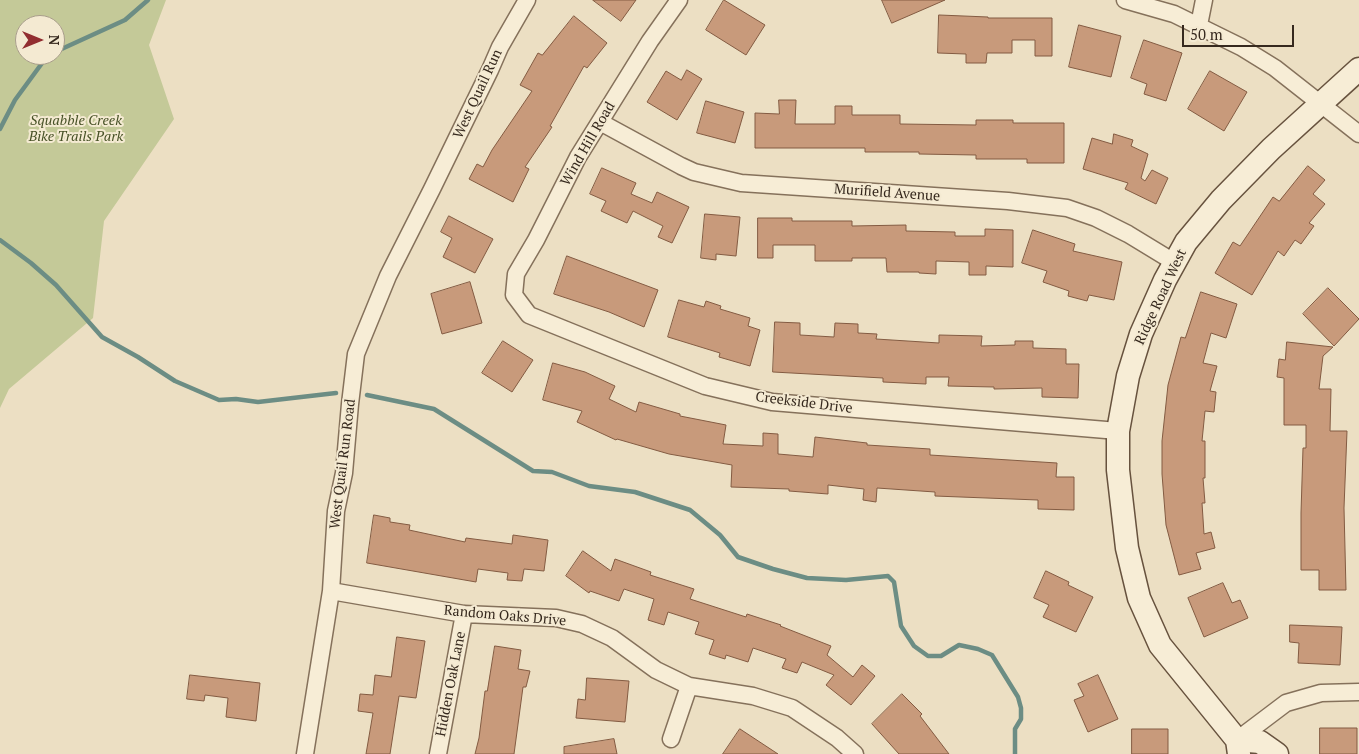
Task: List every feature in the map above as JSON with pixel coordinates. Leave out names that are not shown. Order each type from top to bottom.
[{"type":"street","name":"West Quail Run","points":[[432,189],[500,47],[527,0]]},
{"type":"street","name":"Wind Hill Road","points":[[514,295],[516,274],[536,240],[578,158],[650,41],[679,0]]},
{"type":"street","points":[[1125,0],[1174,14],[1241,47],[1275,68],[1359,134]]},
{"type":"street","points":[[1199,25],[1204,0]]},
{"type":"street","name":"Ridge Road West","points":[[1238,747],[1160,645],[1139,598],[1127,548],[1118,470],[1118,432],[1128,376],[1139,342],[1174,262],[1186,242],[1221,200],[1271,149],[1359,69]]},
{"type":"street","name":"Murifield Avenue","points":[[600,122],[694,172],[742,183],[1008,201],[1068,208],[1096,218],[1120,230],[1174,262]]},
{"type":"street","name":"West Quail Run Road","points":[[305,754],[331,591],[336,511],[344,474],[356,354],[388,276],[432,189]]},
{"type":"street","name":"Creekside Drive","points":[[514,295],[528,315],[705,386],[772,402],[1118,432]]},
{"type":"street","name":"Random Oaks Drive","points":[[331,591],[464,614],[556,618],[582,624],[612,638],[656,670],[689,686],[753,696],[792,708],[837,738],[855,754]]},
{"type":"street","name":"Hidden Oak Lane","points":[[438,754],[464,614]]},
{"type":"street","points":[[671,739],[689,686]]},
{"type":"street","points":[[1238,747],[1286,703],[1321,693],[1359,692]]},
{"type":"street","points":[[1238,747],[1260,742],[1277,754]]},
{"type":"green space","name":"Squabble Creek Bike Trails Park","points":[[0,0],[166,0],[149,45],[174,119],[104,221],[93,318],[9,389],[0,408]]},
{"type":"building","points":[[593,0],[636,0],[621,21]]},
{"type":"building","points":[[724,0],[765,25],[746,55],[706,30]]},
{"type":"building","points":[[882,0],[945,0],[892,23]]},
{"type":"building","points":[[939,15],[988,18],[1052,18],[1052,56],[1035,56],[1035,40],[1012,40],[1012,53],[987,53],[986,63],[966,63],[966,54],[938,53]]},
{"type":"building","points":[[574,16],[607,43],[587,68],[584,66],[550,126],[552,127],[525,167],[529,169],[513,202],[469,179],[477,164],[483,167],[492,150],[532,91],[520,85],[538,53],[542,55]]},
{"type":"building","points":[[1079,25],[1121,36],[1111,77],[1069,67]]},
{"type":"building","points":[[1144,40],[1182,53],[1166,101],[1144,94],[1147,84],[1131,78]]},
{"type":"building","points":[[687,70],[702,79],[677,120],[647,102],[666,71],[681,80]]},
{"type":"building","points":[[1210,71],[1247,92],[1224,131],[1188,109]]},
{"type":"building","points":[[779,100],[796,100],[795,124],[835,124],[835,106],[852,106],[852,115],[900,115],[900,124],[976,125],[976,120],[1013,120],[1013,123],[1064,123],[1064,163],[1027,163],[1027,159],[976,159],[976,155],[865,152],[865,148],[755,148],[755,113],[779,114]]},
{"type":"building","points":[[706,101],[744,112],[735,143],[697,133]]},
{"type":"building","points":[[1114,134],[1133,140],[1131,146],[1148,154],[1141,178],[1145,181],[1152,170],[1168,178],[1156,204],[1125,189],[1128,183],[1083,169],[1092,138],[1112,144]]},
{"type":"building","points":[[1308,166],[1325,180],[1313,194],[1325,204],[1309,223],[1314,226],[1301,244],[1295,240],[1284,256],[1278,251],[1252,295],[1215,273],[1233,242],[1240,246],[1273,197],[1279,201]]},
{"type":"building","points":[[602,168],[636,183],[631,194],[652,203],[657,192],[689,207],[672,243],[658,237],[663,226],[633,211],[627,223],[601,211],[606,201],[590,194]]},
{"type":"building","points":[[705,214],[740,217],[736,256],[716,254],[716,260],[701,258]]},
{"type":"building","points":[[449,216],[493,239],[475,273],[443,257],[452,238],[441,232]]},
{"type":"building","points":[[758,218],[792,218],[792,221],[852,221],[852,226],[906,225],[906,231],[955,232],[955,236],[985,236],[985,229],[1013,230],[1013,267],[986,266],[986,275],[969,275],[969,262],[936,261],[936,274],[887,272],[886,258],[852,258],[852,261],[815,261],[815,245],[773,245],[773,258],[758,258]]},
{"type":"building","points":[[1033,230],[1075,244],[1073,251],[1122,262],[1114,300],[1089,295],[1087,301],[1068,296],[1069,291],[1043,282],[1047,271],[1022,263]]},
{"type":"building","points":[[567,256],[658,290],[644,327],[609,312],[554,294]]},
{"type":"building","points":[[470,282],[482,323],[442,334],[431,294]]},
{"type":"building","points":[[1328,288],[1359,319],[1334,346],[1303,314]]},
{"type":"building","points":[[1201,292],[1237,304],[1226,338],[1211,333],[1203,363],[1217,366],[1210,391],[1216,392],[1214,412],[1205,411],[1202,441],[1205,441],[1205,478],[1203,478],[1205,503],[1202,503],[1204,534],[1211,532],[1215,548],[1196,553],[1201,569],[1179,575],[1166,525],[1162,474],[1162,441],[1168,385],[1181,337],[1185,338]]},
{"type":"building","points":[[679,300],[704,307],[706,301],[721,306],[720,309],[750,318],[748,326],[760,330],[750,366],[719,357],[720,353],[668,337]]},
{"type":"building","points":[[775,322],[800,323],[800,335],[834,337],[835,323],[858,324],[858,333],[877,334],[876,339],[939,343],[939,335],[982,336],[981,346],[1015,345],[1015,341],[1033,341],[1033,348],[1066,349],[1066,364],[1079,364],[1078,398],[1042,397],[1042,388],[994,389],[994,387],[948,386],[949,377],[926,377],[926,384],[883,382],[883,378],[773,372]]},
{"type":"building","points":[[503,341],[533,360],[512,392],[482,373]]},
{"type":"building","points":[[1287,342],[1333,347],[1323,356],[1319,389],[1331,389],[1330,431],[1347,431],[1344,508],[1346,590],[1319,590],[1319,570],[1301,570],[1303,448],[1306,448],[1306,425],[1284,425],[1284,378],[1277,377],[1279,359],[1285,360]]},
{"type":"building","points":[[553,363],[585,372],[615,386],[609,399],[636,412],[639,402],[680,414],[680,416],[726,425],[723,444],[763,446],[763,433],[778,434],[778,454],[813,457],[815,437],[867,443],[867,445],[930,449],[930,455],[1057,463],[1056,477],[1074,477],[1074,510],[1038,509],[1038,500],[935,496],[935,492],[877,488],[876,502],[863,500],[864,489],[828,485],[828,494],[789,491],[789,489],[731,487],[732,465],[669,454],[616,440],[577,422],[582,411],[543,400]]},
{"type":"building","points":[[374,515],[390,518],[390,522],[410,525],[409,530],[465,542],[466,538],[512,544],[513,535],[548,540],[544,571],[524,569],[522,581],[507,580],[508,573],[478,569],[476,582],[367,563]]},
{"type":"building","points":[[583,551],[611,571],[615,559],[651,572],[650,575],[694,589],[690,599],[746,617],[747,614],[781,625],[831,646],[827,655],[853,677],[862,665],[875,676],[851,705],[826,685],[834,675],[802,662],[797,673],[782,668],[786,659],[753,648],[748,662],[726,655],[725,659],[709,654],[714,640],[695,634],[699,622],[668,612],[664,625],[648,620],[654,599],[624,589],[619,601],[590,591],[589,593],[566,576]]},
{"type":"building","points":[[1046,571],[1069,582],[1068,585],[1093,597],[1076,632],[1043,617],[1049,605],[1034,598]]},
{"type":"building","points":[[1223,583],[1232,603],[1240,600],[1248,618],[1204,637],[1188,598]]},
{"type":"building","points":[[1290,625],[1342,627],[1340,665],[1298,663],[1299,643],[1290,642]]},
{"type":"building","points":[[397,637],[425,641],[416,698],[399,696],[390,754],[366,754],[373,713],[358,711],[360,694],[373,695],[375,675],[391,677]]},
{"type":"building","points":[[495,646],[521,650],[518,669],[530,671],[526,687],[523,687],[514,754],[475,754],[485,691],[487,691]]},
{"type":"building","points":[[190,675],[260,683],[256,721],[226,717],[228,698],[205,695],[204,701],[187,699]]},
{"type":"building","points":[[1098,675],[1118,719],[1088,732],[1074,700],[1084,696],[1078,684]]},
{"type":"building","points":[[587,678],[629,681],[625,722],[576,718],[578,699],[585,700]]},
{"type":"building","points":[[902,694],[922,714],[920,716],[949,754],[899,754],[872,724]]},
{"type":"building","points":[[1320,728],[1357,728],[1357,754],[1320,754]]},
{"type":"building","points":[[740,729],[778,754],[723,754]]},
{"type":"building","points":[[1132,729],[1168,729],[1168,754],[1132,754]]},
{"type":"building","points":[[614,739],[617,754],[564,754],[564,747]]},
{"type":"waterway","points":[[65,47],[125,20],[148,0]]},
{"type":"waterway","points":[[0,129],[15,100],[41,65]]},
{"type":"waterway","points":[[0,240],[56,285],[102,337],[175,381],[219,400],[236,399],[258,402],[336,393]]},
{"type":"waterway","points":[[367,395],[434,409],[533,471],[552,472],[589,486],[635,492],[690,510],[720,535],[738,557],[807,578],[846,580],[888,576],[894,582],[901,626],[914,646],[928,656],[941,656],[959,645],[978,649],[992,655],[1018,697],[1021,708],[1021,719],[1015,729],[1015,754]]}]
